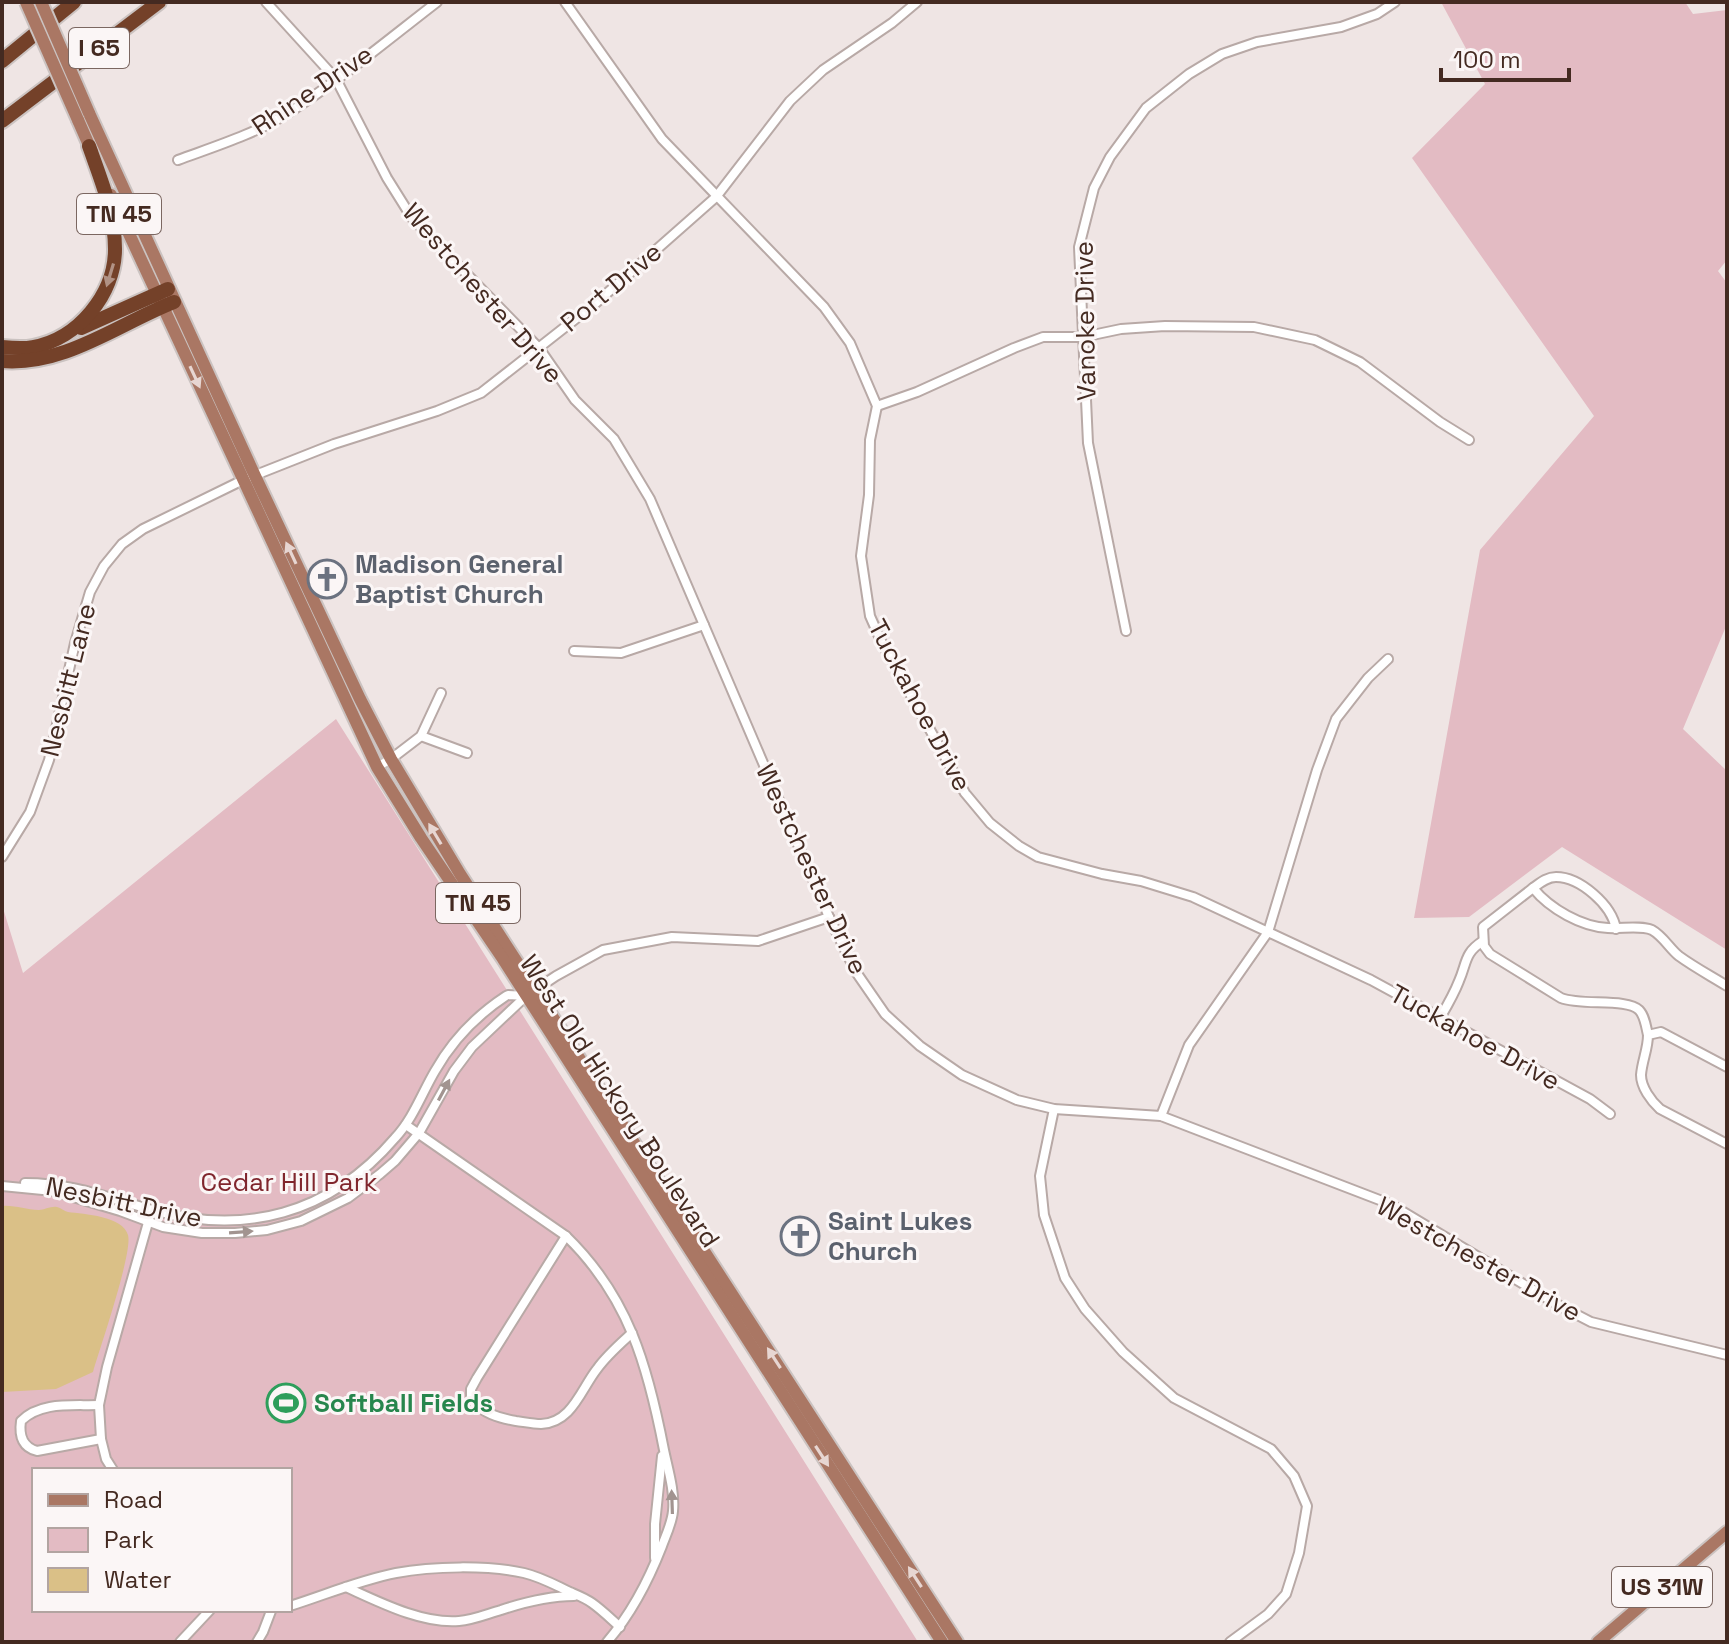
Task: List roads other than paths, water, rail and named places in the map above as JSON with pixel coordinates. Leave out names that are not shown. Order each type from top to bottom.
[{"type":"highway","name":"I 65","points":[[2,61],[74,2]]},
{"type":"highway","name":"I 65","points":[[2,123],[159,2]]},
{"type":"highway","points":[[53,341],[74,328],[92,310],[109,282],[114,265],[110,207],[89,146]]},
{"type":"highway","points":[[2,347],[35,347],[165,298]]},
{"type":"highway","points":[[2,361],[29,361],[61,354],[165,298]]},
{"type":"main road","name":"West Old Hickory Boulevard","points":[[26,2],[83,117],[249,478],[377,767],[421,838],[530,993],[957,1642]]},
{"type":"main road","name":"West Old Hickory Boulevard","points":[[41,2],[83,117],[89,146],[165,298]]},
{"type":"main road","name":"West Old Hickory Boulevard","points":[[249,478],[391,759],[530,993],[942,1642]]},
{"type":"main road","name":"US 31W","points":[[1598,1642],[1727,1532]]},
{"type":"street","name":"Westchester Drive","points":[[266,2],[336,79],[387,178],[412,218],[539,348],[575,400],[614,439],[638,477],[829,917],[856,972],[885,1014],[920,1046],[962,1075],[1017,1100],[1054,1109],[1161,1116],[1390,1204],[1591,1322],[1727,1355]]},
{"type":"street","name":"Rhine Drive","points":[[178,160],[237,140],[288,113],[437,2]]},
{"type":"street","points":[[565,2],[662,139],[824,307],[850,343],[877,406],[917,392],[1043,337],[1083,337],[1121,329],[1179,325],[1254,327],[1315,340],[1360,362],[1469,440]]},
{"type":"street","name":"Port Drive","points":[[249,478],[334,444],[437,411],[481,393],[597,302],[716,197],[790,101],[823,70],[917,2]]},
{"type":"street","name":"Vanoke Drive","points":[[1126,631],[1088,443],[1079,247],[1094,188],[1110,157],[1146,108],[1189,74],[1222,54],[1257,42],[1341,27],[1377,14],[1395,2]]},
{"type":"street","name":"Tuckahoe Drive","points":[[877,406],[870,440],[869,495],[861,556],[870,616],[965,793],[990,823],[1038,857],[1141,881],[1193,897],[1371,980],[1590,1099],[1610,1114]]},
{"type":"street","name":"Nesbitt Lane","points":[[2,857],[30,812],[39,789],[49,760],[75,643],[90,592],[104,566],[122,544],[143,529],[249,478]]},
{"type":"street","points":[[574,651],[621,653],[704,625]]},
{"type":"street","points":[[1161,1116],[1189,1045],[1268,932],[1317,770],[1336,719],[1368,678],[1388,659]]},
{"type":"street","points":[[377,767],[421,736],[441,693]]},
{"type":"street","points":[[421,736],[467,753]]},
{"type":"street","points":[[1616,929],[1614,919],[1599,898],[1580,885],[1552,877],[1488,922],[1483,927],[1483,941],[1490,954],[1561,998],[1572,1002],[1636,1007],[1642,1012],[1648,1035],[1641,1077],[1651,1101],[1683,1123],[1727,1144]]},
{"type":"street","points":[[1533,888],[1577,920],[1594,927],[1644,928],[1652,931],[1678,955],[1727,986]]},
{"type":"street","points":[[530,993],[603,950],[672,937],[758,941],[829,917]]},
{"type":"street","points":[[1440,1018],[1460,980],[1466,957],[1483,941]]},
{"type":"street","name":"Nesbitt Drive","points":[[2,1186],[50,1183],[96,1192],[152,1210],[214,1222],[249,1220],[289,1211],[318,1200],[375,1160],[406,1125],[441,1061],[470,1026],[508,995],[530,993]]},
{"type":"street","name":"Nesbitt Drive","points":[[2,1186],[53,1191],[120,1211],[148,1223],[202,1233],[267,1230],[301,1221],[327,1210],[364,1187],[395,1161],[419,1133],[463,1058],[530,993]]},
{"type":"street","points":[[1648,1035],[1661,1032],[1727,1067]]},
{"type":"street","points":[[1054,1109],[1040,1176],[1044,1215],[1065,1278],[1085,1309],[1123,1352],[1174,1398],[1271,1449],[1294,1476],[1307,1506],[1299,1553],[1286,1594],[1268,1614],[1230,1642]]},
{"type":"street","points":[[406,1125],[566,1236],[607,1283],[632,1333],[650,1385],[672,1493],[673,1513],[643,1590],[607,1642]]},
{"type":"street","points":[[112,1468],[101,1439],[99,1405],[152,1210]]},
{"type":"street","points":[[566,1236],[477,1378],[471,1389],[471,1400],[489,1414],[510,1420],[543,1424],[560,1417],[575,1405],[597,1368],[632,1333]]},
{"type":"street","points":[[99,1405],[36,1410],[21,1421],[20,1430],[26,1445],[37,1451],[101,1439]]},
{"type":"street","points":[[655,1563],[662,1440]]},
{"type":"street","points":[[292,1605],[397,1572],[465,1568],[523,1573],[544,1579],[592,1603],[620,1627]]},
{"type":"street","points":[[346,1587],[393,1608],[440,1621],[474,1618],[541,1598],[578,1596]]},
{"type":"street","points":[[180,1642],[208,1612]]},
{"type":"street","points":[[257,1642],[269,1612]]},
{"type":"water","points":[[2,1206],[39,1210],[57,1207],[68,1212],[102,1217],[119,1224],[128,1235],[126,1260],[93,1372],[56,1389],[2,1392]]},
{"type":"place","name":"Madison General Baptist Church","points":[[327,579]]},
{"type":"place","name":"Saint Lukes Church","points":[[800,1236]]},
{"type":"place","name":"Softball Fields","points":[[286,1403]]},
{"type":"park label","name":"Cedar Hill Park","points":[[289,1182]]}]
